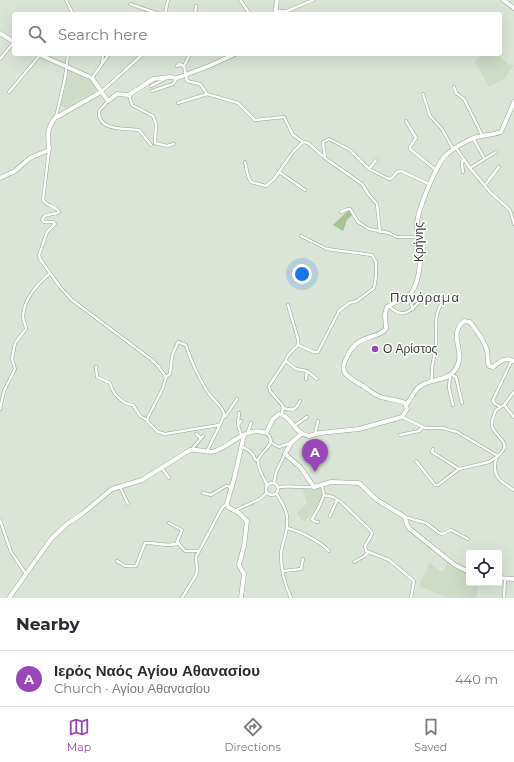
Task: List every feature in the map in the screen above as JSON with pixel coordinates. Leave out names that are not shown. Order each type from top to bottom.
[{"type":"street","points":[[66,0],[72,12]]},
{"type":"street","points":[[165,12],[168,0]]},
{"type":"street","points":[[240,0],[249,12]]},
{"type":"street","points":[[277,0],[276,12],[287,11],[313,0]]},
{"type":"street","points":[[503,0],[514,8]]},
{"type":"street","points":[[130,4],[153,12]]},
{"type":"street","points":[[195,12],[196,6]]},
{"type":"street","points":[[0,33],[12,41]]},
{"type":"street","points":[[0,59],[12,44]]},
{"type":"street","points":[[9,92],[37,56]]},
{"type":"street","points":[[43,56],[92,78],[108,101]]},
{"type":"street","points":[[55,118],[67,68],[68,56]]},
{"type":"street","points":[[102,65],[103,56]]},
{"type":"street","points":[[92,78],[108,56]]},
{"type":"street","points":[[141,56],[101,92],[55,118],[50,124],[47,131],[49,150],[43,200],[59,212],[42,217],[44,222],[53,222],[55,224],[47,232],[39,256],[41,261],[68,296],[150,358],[166,377]]},
{"type":"street","points":[[152,91],[173,84],[177,78],[186,73],[224,56]]},
{"type":"street","points":[[187,58],[184,66],[187,81],[200,84],[207,94]]},
{"type":"street","points":[[176,66],[179,64],[184,66]]},
{"type":"street","points":[[151,145],[139,130],[111,127],[103,123],[99,111],[117,94],[129,95],[153,79],[170,77],[177,78]]},
{"type":"street","points":[[151,86],[170,77]]},
{"type":"street","points":[[454,87],[456,93],[464,99],[482,135]]},
{"type":"street","points":[[178,103],[207,94],[238,103],[255,120],[284,117],[292,135],[303,142],[308,143],[325,158],[362,184],[369,196],[377,204],[380,232]]},
{"type":"street","points":[[423,94],[430,116],[442,129],[470,168],[494,196],[510,210],[514,224]]},
{"type":"street","points":[[129,95],[132,105],[153,116],[156,124],[155,143],[161,146],[174,144]]},
{"type":"street","name":"Κρήνης","points":[[389,305],[410,295],[414,287],[420,257],[417,224],[418,219],[429,184],[445,156],[473,138],[499,132],[504,128],[514,102]]},
{"type":"street","points":[[406,121],[416,138],[410,147],[410,150],[437,170]]},
{"type":"street","points":[[473,138],[484,158]]},
{"type":"street","points":[[325,158],[323,142],[328,139],[350,150],[370,169],[390,179],[401,171],[429,184]]},
{"type":"street","points":[[245,162],[249,180],[254,184],[267,186],[291,154],[303,142]]},
{"type":"street","points":[[0,178],[15,171],[30,158],[49,150]]},
{"type":"street","points":[[470,168],[496,152]]},
{"type":"street","points":[[463,158],[463,172]]},
{"type":"street","points":[[370,169],[376,160]]},
{"type":"street","points":[[485,185],[499,167]]},
{"type":"street","points":[[279,172],[305,190]]},
{"type":"street","points":[[341,212],[350,209],[360,224],[369,229],[389,233],[397,237],[418,237]]},
{"type":"street","points":[[298,345],[314,352],[318,352],[339,311],[349,303],[356,302],[373,289],[376,276],[376,262],[372,255],[327,249],[300,236]]},
{"type":"street","points":[[0,409],[5,389],[15,369],[12,359],[15,343],[26,329],[23,317],[26,305],[33,290],[50,272]]},
{"type":"street","points":[[413,309],[411,304],[418,299]]},
{"type":"street","points":[[432,382],[431,366],[436,342],[435,323],[437,313],[443,301]]},
{"type":"street","points":[[406,405],[401,401],[384,398],[375,394],[350,378],[345,373],[343,368],[344,362],[356,344],[370,336],[382,333],[386,329],[385,314],[389,305],[393,310],[401,314],[413,309],[420,302]]},
{"type":"street","points":[[282,414],[282,404],[270,391],[269,386],[286,361],[288,355],[298,345],[298,339],[288,305]]},
{"type":"street","points":[[453,405],[449,388],[451,375],[456,368],[460,356],[456,333],[465,321],[471,323],[483,341],[487,350],[489,366],[492,367],[505,359],[513,360],[493,400],[494,403],[500,408]]},
{"type":"street","points":[[147,420],[163,388],[166,377],[170,374],[172,356],[178,343],[186,345],[191,360],[207,391],[224,411],[223,419]]},
{"type":"street","points":[[286,361],[296,369],[307,370],[317,379]]},
{"type":"street","points":[[96,367],[97,377],[110,382],[111,388],[120,400],[128,405],[133,405],[140,416],[147,420],[158,432],[165,434],[220,425]]},
{"type":"street","points":[[306,379],[307,370]]},
{"type":"street","points":[[282,414],[301,434],[310,436],[324,432],[359,429],[402,417],[407,410],[406,405],[418,388],[451,375],[456,377],[462,403]]},
{"type":"street","points":[[416,461],[435,485],[459,469],[489,462],[497,457],[504,451],[505,446],[493,428],[492,422],[496,411],[504,405],[514,392]]},
{"type":"street","points":[[207,451],[223,419],[237,399]]},
{"type":"street","points":[[283,408],[290,410],[295,409],[300,401]]},
{"type":"street","points":[[504,405],[514,417]]},
{"type":"street","points":[[239,413],[238,425],[244,434]]},
{"type":"street","points":[[266,433],[274,417],[282,414]]},
{"type":"street","points":[[294,427],[307,417]]},
{"type":"street","points":[[402,417],[423,428],[444,428],[457,432],[497,457]]},
{"type":"street","points":[[238,425],[241,421]]},
{"type":"street","points":[[315,435],[318,421]]},
{"type":"street","points":[[182,598],[196,575],[196,558],[199,551],[222,508],[227,503],[232,488],[244,434],[251,423]]},
{"type":"street","points":[[400,435],[419,431],[423,428]]},
{"type":"street","points":[[191,449],[214,452],[244,434],[256,431],[266,433],[270,437],[270,442],[258,461]]},
{"type":"street","points":[[9,598],[59,531],[109,491],[119,486],[142,480],[191,449],[202,437],[196,434]]},
{"type":"street","points":[[278,488],[274,483],[276,472],[291,443],[301,434]]},
{"type":"street","points":[[270,442],[279,447],[291,443]]},
{"type":"street","points":[[235,511],[244,505],[262,498],[267,492],[267,485],[254,454],[250,450],[241,447]]},
{"type":"street","points":[[433,448],[432,452],[459,469]]},
{"type":"street","points":[[285,454],[300,467],[314,487]]},
{"type":"street","points":[[497,457],[494,467],[497,477],[505,485],[514,490]]},
{"type":"street","points":[[162,468],[169,478]]},
{"type":"street","points":[[278,488],[286,486],[303,488],[314,487],[322,486],[331,482],[358,483],[365,487],[377,500],[404,517],[426,523],[439,533],[442,534],[451,530],[468,539]]},
{"type":"street","points":[[267,485],[274,483]]},
{"type":"street","points":[[119,486],[128,504]]},
{"type":"street","points":[[203,493],[211,495],[226,486],[232,488]]},
{"type":"street","points":[[318,522],[312,519],[324,495],[322,486]]},
{"type":"street","points":[[276,493],[278,488]]},
{"type":"street","points":[[267,492],[271,495],[276,493]]},
{"type":"street","points":[[276,493],[287,513],[287,528],[281,553],[283,571],[291,598]]},
{"type":"street","points":[[324,495],[337,500],[372,532],[365,546],[365,549],[368,552],[389,560],[414,581],[411,598]]},
{"type":"street","points":[[330,516],[337,500]]},
{"type":"street","points":[[227,503],[228,507],[247,521],[244,546],[239,565],[244,574],[241,598]]},
{"type":"street","points":[[404,517],[410,529],[455,565],[466,570]]},
{"type":"street","points":[[0,520],[2,530],[11,552],[26,575]]},
{"type":"street","points":[[169,523],[182,530],[177,542],[185,550],[199,551]]},
{"type":"street","points":[[287,528],[301,533],[323,545],[329,551]]},
{"type":"street","points":[[117,562],[125,566],[136,566],[145,543],[152,542],[169,546],[179,543]]},
{"type":"street","points":[[354,562],[365,556],[368,552]]},
{"type":"street","points":[[283,571],[301,569],[303,559]]},
{"type":"street","points":[[502,578],[514,579]]},
{"type":"street","points":[[504,598],[505,579]]},
{"type":"shaded area","points":[[481,56],[500,56],[508,64],[514,65],[505,78],[489,87],[475,62]]},
{"type":"shaded area","points":[[69,70],[91,81],[97,90],[66,108],[61,106]]},
{"type":"shaded area","points":[[321,486],[323,496],[320,505],[305,521],[300,519],[300,517],[296,514],[307,503],[302,488]]},
{"type":"shaded area","points":[[430,562],[439,571],[443,571],[448,562],[466,572],[466,586],[478,586],[476,598],[447,598],[419,586]]},
{"type":"green space","points":[[350,209],[352,215],[347,220],[343,231],[333,225]]},
{"type":"place","name":"Ο Αρίστος","points":[[375,349]]},
{"type":"place","name":"Ιερός Ναός Αγίου Αθανασίου","points":[[315,472]]},
{"type":"district","name":"Πανόραμα","points":[[425,297]]}]
